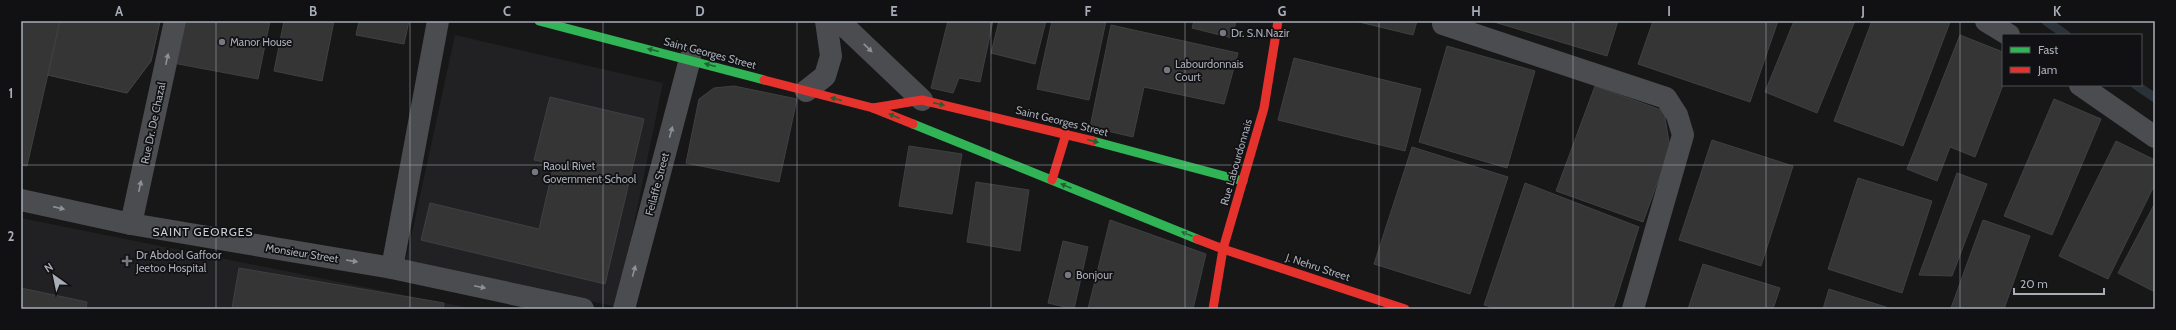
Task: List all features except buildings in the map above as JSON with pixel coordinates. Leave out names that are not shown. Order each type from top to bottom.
[{"type":"street","name":"Rue Dr. De Chazal","points":[[131,224],[175,21]]},
{"type":"street","points":[[392,268],[438,21]]},
{"type":"street","name":"Saint Georges Street","points":[[539,21],[690,59],[873,108],[1223,249]]},
{"type":"street","points":[[806,91],[825,76],[831,56],[826,21]]},
{"type":"street","points":[[839,21],[922,100]]},
{"type":"street","name":"Rue Labourdonnais","points":[[1213,309],[1223,249],[1264,108],[1278,21]]},
{"type":"street","points":[[1986,21],[2007,34]]},
{"type":"street","points":[[1443,24],[1666,98],[1677,115],[1683,135],[1633,309]]},
{"type":"street","name":"Feilaffe Street","points":[[624,309],[690,59]]},
{"type":"street","points":[[2081,86],[2155,137]]},
{"type":"street","name":"Saint Georges Street","points":[[873,108],[922,100],[1066,134],[1243,181]]},
{"type":"street","points":[[1052,180],[1066,134]]},
{"type":"street","name":"Monsieur Street","points":[[21,200],[131,224],[392,268],[583,309]]},
{"type":"street","name":"J. Nehru Street","points":[[1223,249],[1405,309]]},
{"type":"shaded area","name":"Raoul Rivet Government School","points":[[455,35],[663,83],[617,307],[406,260]]},
{"type":"shaded area","name":"Dr Abdool Gaffoor Jeetoo Hospital","points":[[21,218],[444,303],[474,309],[21,309]]},
{"type":"waterway","points":[[2046,21],[2065,34]]},
{"type":"waterway","points":[[2137,86],[2155,98]]},
{"type":"traffic: fast","points":[[539,21],[764,80]]},
{"type":"traffic: fast","points":[[913,124],[1197,239]]},
{"type":"traffic: fast","points":[[1093,141],[1243,181]]},
{"type":"traffic: jam","points":[[1213,309],[1223,249],[1264,108],[1278,21]]},
{"type":"traffic: jam","points":[[764,80],[873,108],[913,124]]},
{"type":"traffic: jam","points":[[873,108],[922,100],[1093,141]]},
{"type":"traffic: jam","points":[[1052,180],[1066,134]]},
{"type":"traffic: jam","points":[[1197,239],[1405,309]]},
{"type":"place","name":"Dr. S.N.Nazir","points":[[1223,33]]},
{"type":"place","name":"Manor House","points":[[222,42]]},
{"type":"place","name":"Labourdonnais Court","points":[[1167,70]]},
{"type":"place","name":"Raoul Rivet Government School","points":[[535,172]]},
{"type":"place","name":"Dr Abdool Gaffoor Jeetoo Hospital","points":[[127,261]]},
{"type":"place","name":"Bonjour","points":[[1068,275]]},
{"type":"district","name":"SAINT GEORGES","points":[[203,231]]}]
